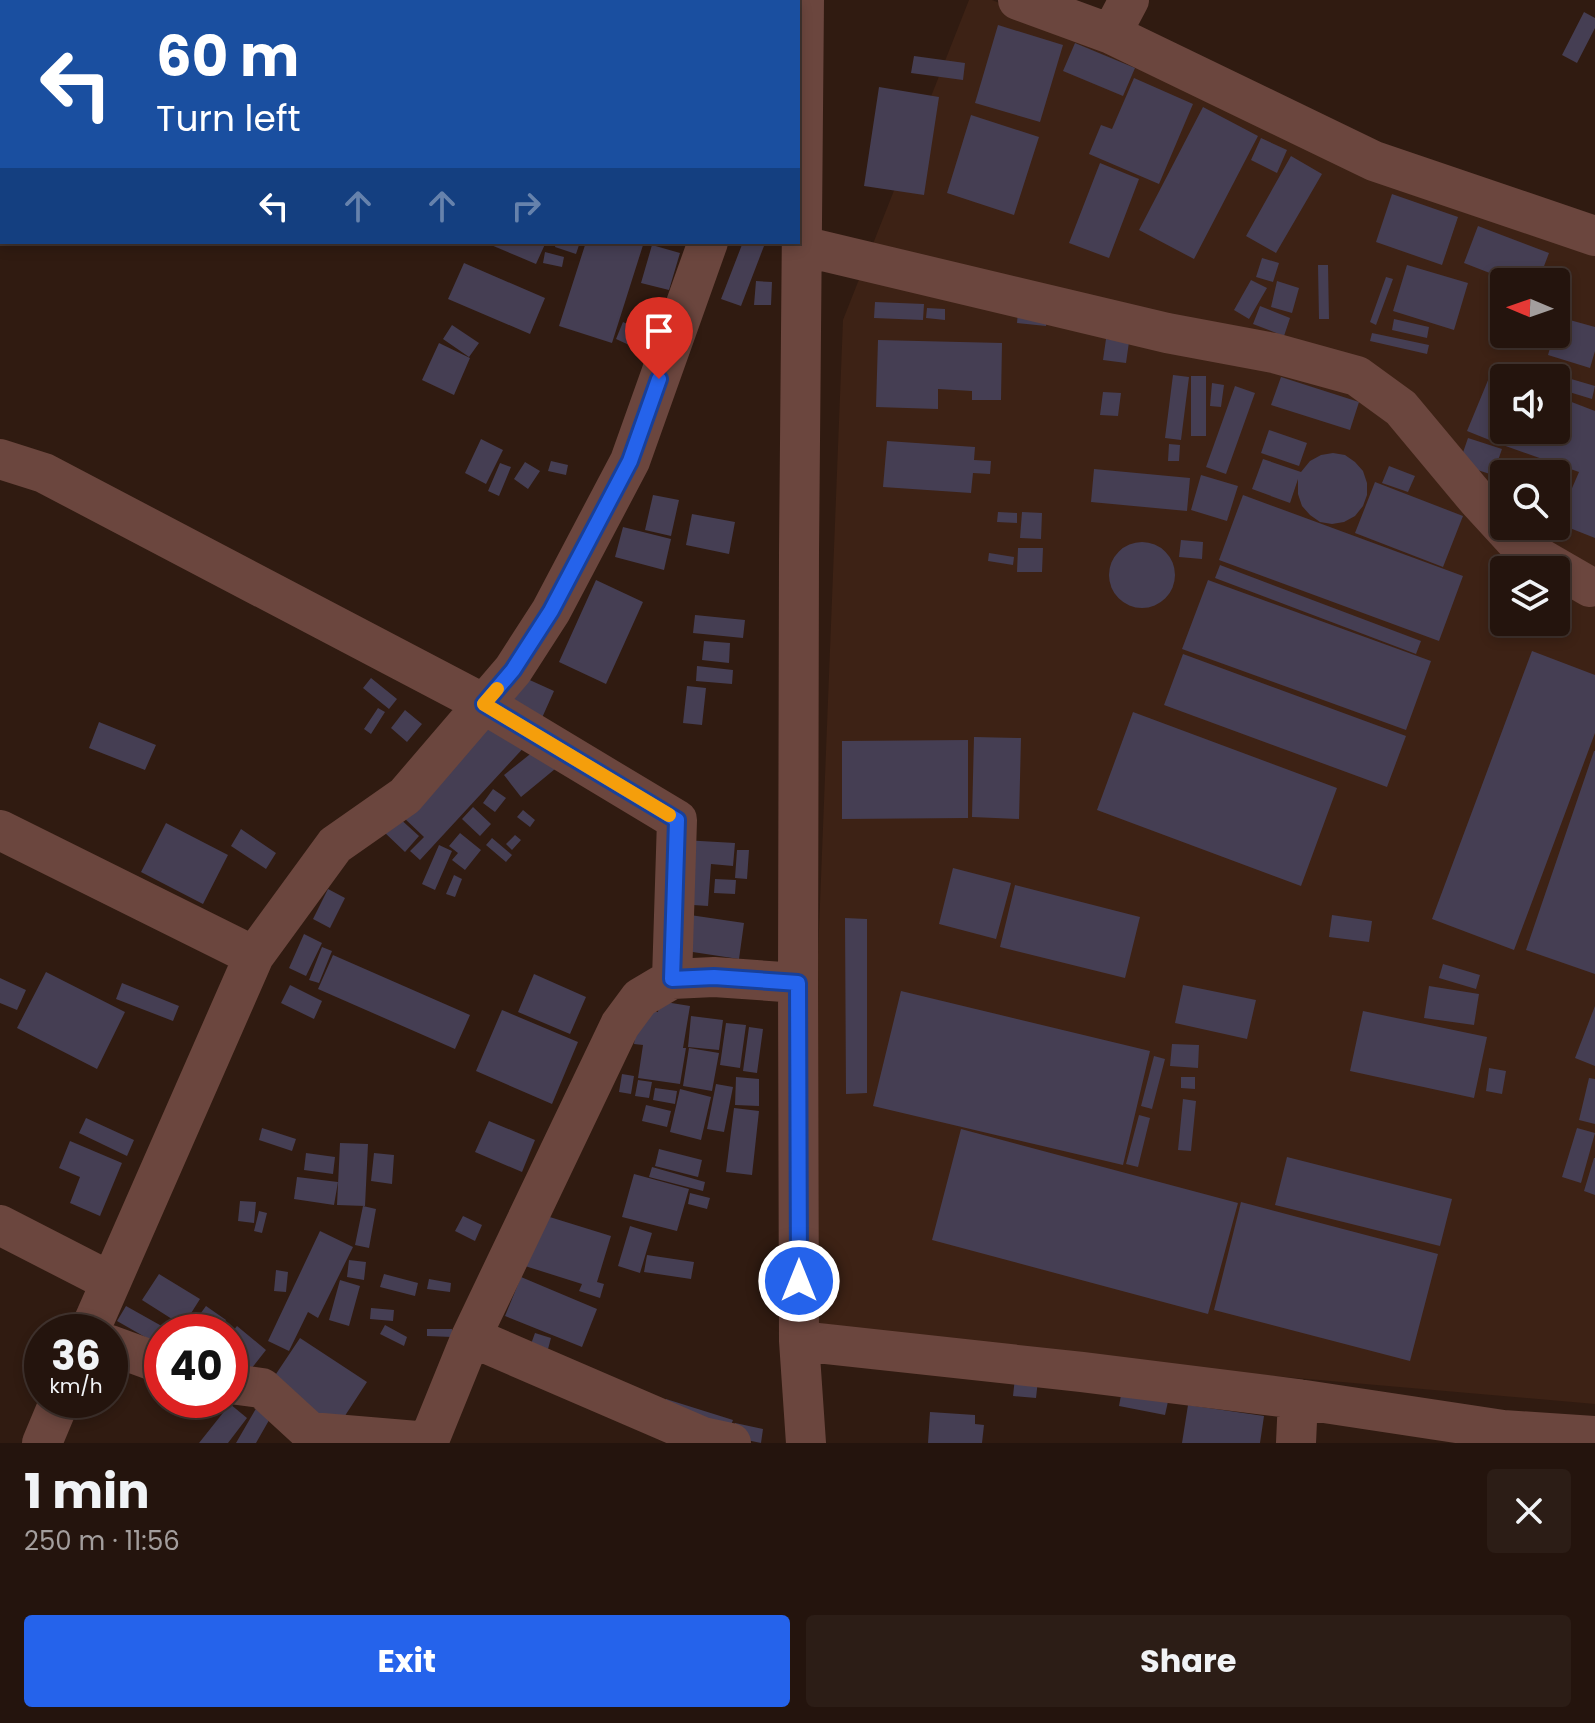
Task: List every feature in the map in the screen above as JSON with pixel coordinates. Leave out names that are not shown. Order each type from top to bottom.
[{"type":"street","points":[[804,0],[798,983],[799,1341],[806,1443]]},
{"type":"street","points":[[1018,0],[1120,17],[1374,161],[1595,236]]},
{"type":"street","points":[[97,1314],[254,956],[335,845],[405,796],[513,670],[551,611],[630,461],[707,244]]},
{"type":"street","points":[[802,246],[1167,333],[1274,353],[1357,376],[1401,408],[1521,547],[1590,587]]},
{"type":"street","points":[[0,459],[44,473],[484,704],[677,820],[672,979]]},
{"type":"street","points":[[0,830],[254,956]]},
{"type":"street","points":[[248,1386],[262,1388],[310,1432],[428,1443],[471,1337],[620,1025],[640,998],[672,979],[714,977],[798,983]]},
{"type":"street","points":[[0,1225],[111,1282]]},
{"type":"street","points":[[471,1337],[703,1437],[731,1443]]},
{"type":"street","points":[[799,1341],[1298,1399],[1503,1430],[1595,1436]]},
{"type":"street","points":[[1296,1443],[1298,1399]]},
{"type":"street","points":[[42,1443],[52,1418]]},
{"type":"shaded area","points":[[969,0],[992,0],[1595,246],[1595,1404],[803,1335],[843,320]]},
{"type":"building","points":[[1584,12],[1595,18],[1595,28],[1577,63],[1562,55]]},
{"type":"building","points":[[998,25],[1063,45],[1040,122],[975,103]]},
{"type":"building","points":[[1075,43],[1135,68],[1123,96],[1063,71]]},
{"type":"building","points":[[914,56],[965,63],[963,80],[911,73]]},
{"type":"building","points":[[1134,78],[1193,104],[1159,184],[1089,154],[1101,125],[1112,129]]},
{"type":"building","points":[[879,87],[939,97],[924,195],[864,186]]},
{"type":"building","points":[[1203,107],[1258,136],[1194,259],[1139,230]]},
{"type":"building","points":[[971,115],[1039,137],[1014,215],[947,193]]},
{"type":"building","points":[[1261,138],[1287,150],[1277,173],[1251,160]]},
{"type":"building","points":[[1291,156],[1322,174],[1276,253],[1246,236]]},
{"type":"building","points":[[1100,163],[1139,179],[1109,258],[1069,243]]},
{"type":"building","points":[[1392,194],[1458,217],[1442,265],[1376,242]]},
{"type":"building","points":[[1478,226],[1549,253],[1543,268],[1490,268],[1490,273],[1464,263]]},
{"type":"building","points":[[489,244],[545,244],[536,264]]},
{"type":"building","points":[[556,244],[579,244],[576,254],[555,247]]},
{"type":"building","points":[[585,244],[643,244],[612,343],[559,326]]},
{"type":"building","points":[[742,244],[764,246],[741,306],[721,299]]},
{"type":"building","points":[[652,245],[680,253],[669,290],[641,283]]},
{"type":"building","points":[[545,252],[564,257],[562,267],[543,263]]},
{"type":"building","points":[[1262,258],[1279,263],[1273,282],[1256,277]]},
{"type":"building","points":[[464,263],[545,298],[530,334],[448,299]]},
{"type":"building","points":[[1318,265],[1328,265],[1329,319],[1319,319]]},
{"type":"building","points":[[1407,265],[1468,283],[1454,330],[1393,311]]},
{"type":"building","points":[[1386,277],[1393,279],[1376,325],[1370,322]]},
{"type":"building","points":[[1251,280],[1267,288],[1249,319],[1234,310]]},
{"type":"building","points":[[756,281],[772,282],[771,305],[754,305]]},
{"type":"building","points":[[1277,281],[1299,288],[1292,313],[1271,307]]},
{"type":"building","points":[[875,302],[924,304],[923,320],[874,318]]},
{"type":"building","points":[[1260,306],[1290,318],[1284,336],[1253,324]]},
{"type":"building","points":[[927,308],[945,309],[945,320],[926,318]]},
{"type":"building","points":[[1018,311],[1047,314],[1046,326],[1017,323]]},
{"type":"building","points":[[1394,319],[1429,327],[1427,338],[1392,330]]},
{"type":"building","points":[[1570,320],[1595,327],[1595,351],[1590,368],[1548,355],[1550,348],[1570,348]]},
{"type":"building","points":[[623,322],[645,332],[638,349],[616,339]]},
{"type":"building","points":[[452,325],[479,343],[469,357],[443,339]]},
{"type":"building","points":[[1372,333],[1429,345],[1427,354],[1370,341]]},
{"type":"building","points":[[1106,339],[1129,342],[1126,363],[1103,360]]},
{"type":"building","points":[[878,340],[1002,343],[1001,400],[972,400],[972,391],[938,389],[938,409],[876,407]]},
{"type":"building","points":[[439,343],[470,358],[454,395],[422,380]]},
{"type":"building","points":[[1173,375],[1189,377],[1181,440],[1165,438]]},
{"type":"building","points":[[1490,375],[1490,440],[1467,431]]},
{"type":"building","points":[[1191,376],[1206,376],[1206,436],[1191,436]]},
{"type":"building","points":[[1281,377],[1359,402],[1350,430],[1271,405]]},
{"type":"building","points":[[1570,379],[1595,386],[1592,399],[1570,392]]},
{"type":"building","points":[[1212,383],[1224,385],[1221,407],[1210,406]]},
{"type":"building","points":[[1235,386],[1255,393],[1226,474],[1206,467]]},
{"type":"building","points":[[1103,392],[1121,393],[1118,416],[1100,415]]},
{"type":"building","points":[[1570,401],[1595,411],[1595,538],[1570,528],[1570,493],[1579,472],[1570,469],[1570,460],[1545,460],[1500,444],[1570,444]]},
{"type":"building","points":[[1269,430],[1307,443],[1299,466],[1261,453]]},
{"type":"building","points":[[1468,438],[1502,449],[1498,460],[1490,460],[1490,474],[1459,464]]},
{"type":"building","points":[[481,439],[503,450],[486,484],[465,473]]},
{"type":"building","points":[[887,441],[975,447],[974,460],[991,461],[990,474],[973,473],[971,493],[883,487]]},
{"type":"building","points":[[1169,444],[1180,445],[1179,461],[1168,461]]},
{"type":"building","points":[[1333,453],[1345,455],[1355,462],[1363,471],[1367,483],[1363,506],[1355,516],[1344,522],[1320,522],[1310,515],[1302,506],[1298,494],[1298,479],[1290,503],[1252,489],[1263,459],[1301,472],[1310,461]]},
{"type":"building","points":[[551,461],[568,465],[566,475],[548,471]]},
{"type":"building","points":[[525,462],[540,471],[528,489],[514,479]]},
{"type":"building","points":[[500,463],[511,467],[499,496],[488,491]]},
{"type":"building","points":[[1389,466],[1415,476],[1408,492],[1382,483]]},
{"type":"building","points":[[1094,469],[1190,478],[1187,511],[1091,502]]},
{"type":"building","points":[[1201,475],[1238,486],[1227,521],[1191,510]]},
{"type":"building","points":[[1375,482],[1463,516],[1443,567],[1355,533]]},
{"type":"building","points":[[653,495],[679,500],[671,536],[645,530]]},
{"type":"building","points":[[1243,495],[1463,576],[1439,641],[1219,560]]},
{"type":"building","points":[[998,512],[1017,513],[1017,523],[997,522]]},
{"type":"building","points":[[1022,512],[1042,513],[1041,539],[1020,538]]},
{"type":"building","points":[[692,514],[735,522],[729,554],[686,545]]},
{"type":"building","points":[[623,527],[671,539],[664,570],[615,557]]},
{"type":"building","points":[[1181,540],[1203,542],[1202,559],[1179,557]]},
{"type":"building","points":[[1142,542],[1155,544],[1170,557],[1175,575],[1173,588],[1160,603],[1142,608],[1129,606],[1114,593],[1109,575],[1111,562],[1124,547]]},
{"type":"building","points":[[1018,548],[1043,548],[1042,572],[1017,572]]},
{"type":"building","points":[[989,553],[1014,557],[1013,565],[988,561]]},
{"type":"building","points":[[1220,565],[1421,641],[1416,654],[1215,578]]},
{"type":"building","points":[[596,580],[643,602],[606,684],[559,662]]},
{"type":"building","points":[[1208,580],[1431,661],[1406,730],[1182,649]]},
{"type":"building","points":[[695,615],[745,620],[743,638],[693,633]]},
{"type":"building","points":[[704,641],[730,643],[729,663],[702,660]]},
{"type":"building","points":[[1532,651],[1595,675],[1595,733],[1514,950],[1432,919]]},
{"type":"building","points":[[1183,654],[1406,736],[1387,787],[1164,705]]},
{"type":"building","points":[[697,666],[733,670],[732,684],[696,681]]},
{"type":"building","points":[[523,677],[554,691],[537,729],[507,714]]},
{"type":"building","points":[[371,678],[397,699],[389,709],[363,688]]},
{"type":"building","points":[[687,686],[706,688],[702,725],[683,723]]},
{"type":"building","points":[[378,708],[385,712],[371,734],[364,729]]},
{"type":"building","points":[[405,710],[422,724],[407,742],[391,728]]},
{"type":"building","points":[[1133,712],[1337,788],[1301,886],[1097,810]]},
{"type":"building","points":[[99,722],[156,745],[145,770],[89,748]]},
{"type":"building","points":[[486,725],[528,743],[420,860],[410,851],[424,837],[402,816]]},
{"type":"building","points":[[974,737],[1021,738],[1019,819],[972,817]]},
{"type":"building","points":[[968,740],[968,818],[842,819],[842,741]]},
{"type":"building","points":[[539,747],[555,769],[521,797],[504,775]]},
{"type":"building","points":[[1595,751],[1595,974],[1526,950]]},
{"type":"building","points":[[493,789],[506,798],[495,812],[483,803]]},
{"type":"building","points":[[473,807],[491,824],[480,836],[462,819]]},
{"type":"building","points":[[523,810],[535,820],[530,827],[517,817]]},
{"type":"building","points":[[397,816],[419,836],[405,852],[383,831]]},
{"type":"building","points":[[166,823],[228,855],[203,904],[141,872]]},
{"type":"building","points":[[241,829],[276,853],[266,869],[231,846]]},
{"type":"building","points":[[460,833],[481,850],[465,870],[452,860],[458,853],[449,846]]},
{"type":"building","points":[[515,835],[521,840],[512,850],[506,844]]},
{"type":"building","points":[[492,838],[512,855],[506,862],[486,845]]},
{"type":"building","points":[[683,840],[735,843],[733,866],[711,864],[708,906],[678,904]]},
{"type":"building","points":[[439,845],[452,851],[435,890],[422,884]]},
{"type":"building","points":[[737,850],[749,850],[747,879],[735,878]]},
{"type":"building","points":[[953,868],[1011,883],[996,939],[939,924]]},
{"type":"building","points":[[454,875],[462,879],[455,897],[446,894]]},
{"type":"building","points":[[715,879],[736,880],[735,894],[714,893]]},
{"type":"building","points":[[1015,885],[1140,917],[1125,978],[1000,947]]},
{"type":"building","points":[[328,889],[345,898],[330,928],[313,919]]},
{"type":"building","points":[[690,915],[744,923],[739,959],[686,951]]},
{"type":"building","points":[[1332,915],[1372,921],[1369,942],[1329,937]]},
{"type":"building","points":[[845,918],[867,919],[867,1093],[846,1094]]},
{"type":"building","points":[[304,934],[322,943],[306,976],[289,968]]},
{"type":"building","points":[[322,947],[332,951],[319,983],[309,980]]},
{"type":"building","points":[[333,955],[470,1015],[455,1049],[318,989]]},
{"type":"building","points":[[1443,964],[1480,975],[1476,989],[1439,978]]},
{"type":"building","points":[[46,972],[125,1012],[97,1069],[17,1028]]},
{"type":"building","points":[[534,974],[586,997],[570,1034],[518,1012]]},
{"type":"building","points":[[0,978],[26,990],[17,1010],[0,1003]]},
{"type":"building","points":[[122,983],[179,1006],[173,1021],[116,999]]},
{"type":"building","points":[[290,985],[322,1001],[314,1019],[281,1003]]},
{"type":"building","points":[[1183,985],[1256,1000],[1247,1039],[1175,1023]]},
{"type":"building","points":[[1429,986],[1479,994],[1474,1025],[1424,1018]]},
{"type":"building","points":[[901,991],[1150,1051],[1123,1165],[873,1106]]},
{"type":"building","points":[[659,1001],[690,1006],[680,1084],[638,1078],[643,1045],[634,1044],[639,1009],[658,1012]]},
{"type":"building","points":[[1595,1006],[1595,1066],[1575,1058]]},
{"type":"building","points":[[502,1010],[578,1042],[552,1104],[476,1071]]},
{"type":"building","points":[[1363,1011],[1487,1037],[1474,1098],[1350,1071]]},
{"type":"building","points":[[691,1016],[723,1020],[719,1050],[688,1047]]},
{"type":"building","points":[[726,1023],[746,1025],[740,1068],[720,1065]]},
{"type":"building","points":[[749,1027],[763,1029],[757,1073],[743,1071]]},
{"type":"building","points":[[1172,1044],[1199,1045],[1198,1068],[1170,1066]]},
{"type":"building","points":[[689,1048],[719,1053],[712,1091],[683,1086]]},
{"type":"building","points":[[1154,1056],[1165,1059],[1152,1109],[1141,1106]]},
{"type":"building","points":[[1489,1068],[1506,1071],[1502,1094],[1486,1091]]},
{"type":"building","points":[[622,1074],[634,1076],[631,1094],[619,1092]]},
{"type":"building","points":[[736,1077],[759,1079],[759,1106],[735,1105]]},
{"type":"building","points":[[1181,1077],[1195,1077],[1195,1089],[1181,1088]]},
{"type":"building","points":[[1589,1078],[1595,1079],[1595,1124],[1579,1120]]},
{"type":"building","points":[[638,1080],[652,1082],[649,1098],[635,1096]]},
{"type":"building","points":[[716,1084],[733,1087],[724,1132],[707,1129]]},
{"type":"building","points":[[655,1088],[677,1091],[675,1104],[653,1100]]},
{"type":"building","points":[[680,1089],[711,1097],[701,1140],[670,1132]]},
{"type":"building","points":[[1183,1099],[1196,1101],[1191,1151],[1178,1150]]},
{"type":"building","points":[[646,1105],[671,1111],[667,1127],[642,1121]]},
{"type":"building","points":[[734,1108],[759,1111],[752,1175],[726,1172]]},
{"type":"building","points":[[1139,1115],[1150,1118],[1138,1167],[1126,1164]]},
{"type":"building","points":[[86,1118],[134,1140],[127,1156],[79,1133]]},
{"type":"building","points":[[489,1121],[535,1140],[522,1172],[475,1152]]},
{"type":"building","points":[[262,1128],[296,1139],[292,1151],[259,1140]]},
{"type":"building","points":[[1577,1128],[1595,1133],[1581,1183],[1562,1177]]},
{"type":"building","points":[[961,1129],[1238,1203],[1208,1314],[932,1240]]},
{"type":"building","points":[[70,1141],[122,1163],[100,1216],[70,1203],[80,1177],[59,1168]]},
{"type":"building","points":[[340,1143],[368,1144],[365,1206],[337,1205]]},
{"type":"building","points":[[659,1149],[702,1160],[698,1177],[655,1166]]},
{"type":"building","points":[[306,1153],[335,1157],[333,1174],[304,1170]]},
{"type":"building","points":[[374,1153],[394,1155],[392,1184],[371,1181]]},
{"type":"building","points":[[1287,1157],[1452,1199],[1440,1246],[1275,1205]]},
{"type":"building","points":[[1595,1158],[1595,1195],[1584,1191]]},
{"type":"building","points":[[652,1167],[705,1182],[703,1191],[649,1177]]},
{"type":"building","points":[[634,1174],[689,1189],[677,1231],[622,1217]]},
{"type":"building","points":[[297,1177],[338,1182],[334,1205],[294,1199]]},
{"type":"building","points":[[690,1193],[710,1198],[707,1209],[688,1204]]},
{"type":"building","points":[[240,1201],[256,1202],[254,1223],[238,1221]]},
{"type":"building","points":[[1241,1202],[1438,1254],[1410,1361],[1214,1310]]},
{"type":"building","points":[[363,1206],[376,1209],[369,1248],[355,1245]]},
{"type":"building","points":[[259,1211],[267,1213],[262,1233],[254,1231]]},
{"type":"building","points":[[540,1214],[611,1236],[597,1282],[604,1284],[600,1298],[579,1291],[582,1284],[525,1266]]},
{"type":"building","points":[[463,1216],[482,1225],[475,1241],[455,1231]]},
{"type":"building","points":[[630,1226],[652,1233],[640,1273],[618,1266]]},
{"type":"building","points":[[320,1231],[353,1247],[318,1318],[308,1312],[289,1351],[268,1341]]},
{"type":"building","points":[[647,1255],[694,1262],[691,1279],[644,1272]]},
{"type":"building","points":[[349,1260],[366,1262],[364,1280],[347,1277]]},
{"type":"building","points":[[276,1270],[288,1272],[286,1292],[274,1291]]},
{"type":"building","points":[[159,1274],[200,1299],[191,1314],[164,1314],[142,1300]]},
{"type":"building","points":[[384,1274],[418,1283],[415,1296],[380,1287]]},
{"type":"building","points":[[521,1277],[597,1309],[582,1347],[505,1316]]},
{"type":"building","points":[[429,1279],[451,1283],[450,1292],[427,1289]]},
{"type":"building","points":[[340,1280],[360,1286],[349,1326],[329,1320]]},
{"type":"building","points":[[126,1306],[144,1316],[144,1336],[128,1327],[128,1314],[121,1314]]},
{"type":"building","points":[[206,1306],[217,1314],[200,1314]]},
{"type":"building","points":[[371,1308],[394,1310],[393,1321],[370,1319]]},
{"type":"building","points":[[385,1325],[407,1337],[404,1346],[380,1334]]},
{"type":"building","points":[[427,1329],[452,1329],[452,1337],[427,1336]]},
{"type":"building","points":[[535,1333],[551,1338],[548,1349],[531,1344]]},
{"type":"building","points":[[248,1335],[266,1350],[248,1373]]},
{"type":"building","points":[[300,1338],[367,1382],[337,1428],[270,1383]]},
{"type":"building","points":[[1016,1368],[1039,1371],[1036,1398],[1013,1396]]},
{"type":"building","points":[[1124,1379],[1171,1388],[1165,1415],[1119,1406]]},
{"type":"building","points":[[666,1399],[733,1420],[727,1435],[661,1413]]},
{"type":"building","points":[[261,1400],[276,1408],[256,1443],[236,1443]]},
{"type":"building","points":[[1188,1405],[1264,1416],[1260,1443],[1182,1443]]},
{"type":"building","points":[[930,1412],[975,1415],[975,1424],[984,1425],[982,1443],[928,1443]]},
{"type":"building","points":[[219,1418],[247,1418],[228,1443],[199,1443]]},
{"type":"building","points":[[735,1423],[763,1429],[761,1443],[732,1437]]},
{"type":"slow traffic","points":[[497,689],[484,704],[669,815]]},
{"type":"route","points":[[659,379],[630,461],[551,611],[513,670],[484,704],[677,820],[672,979],[714,977],[798,983],[799,1281]]}]
